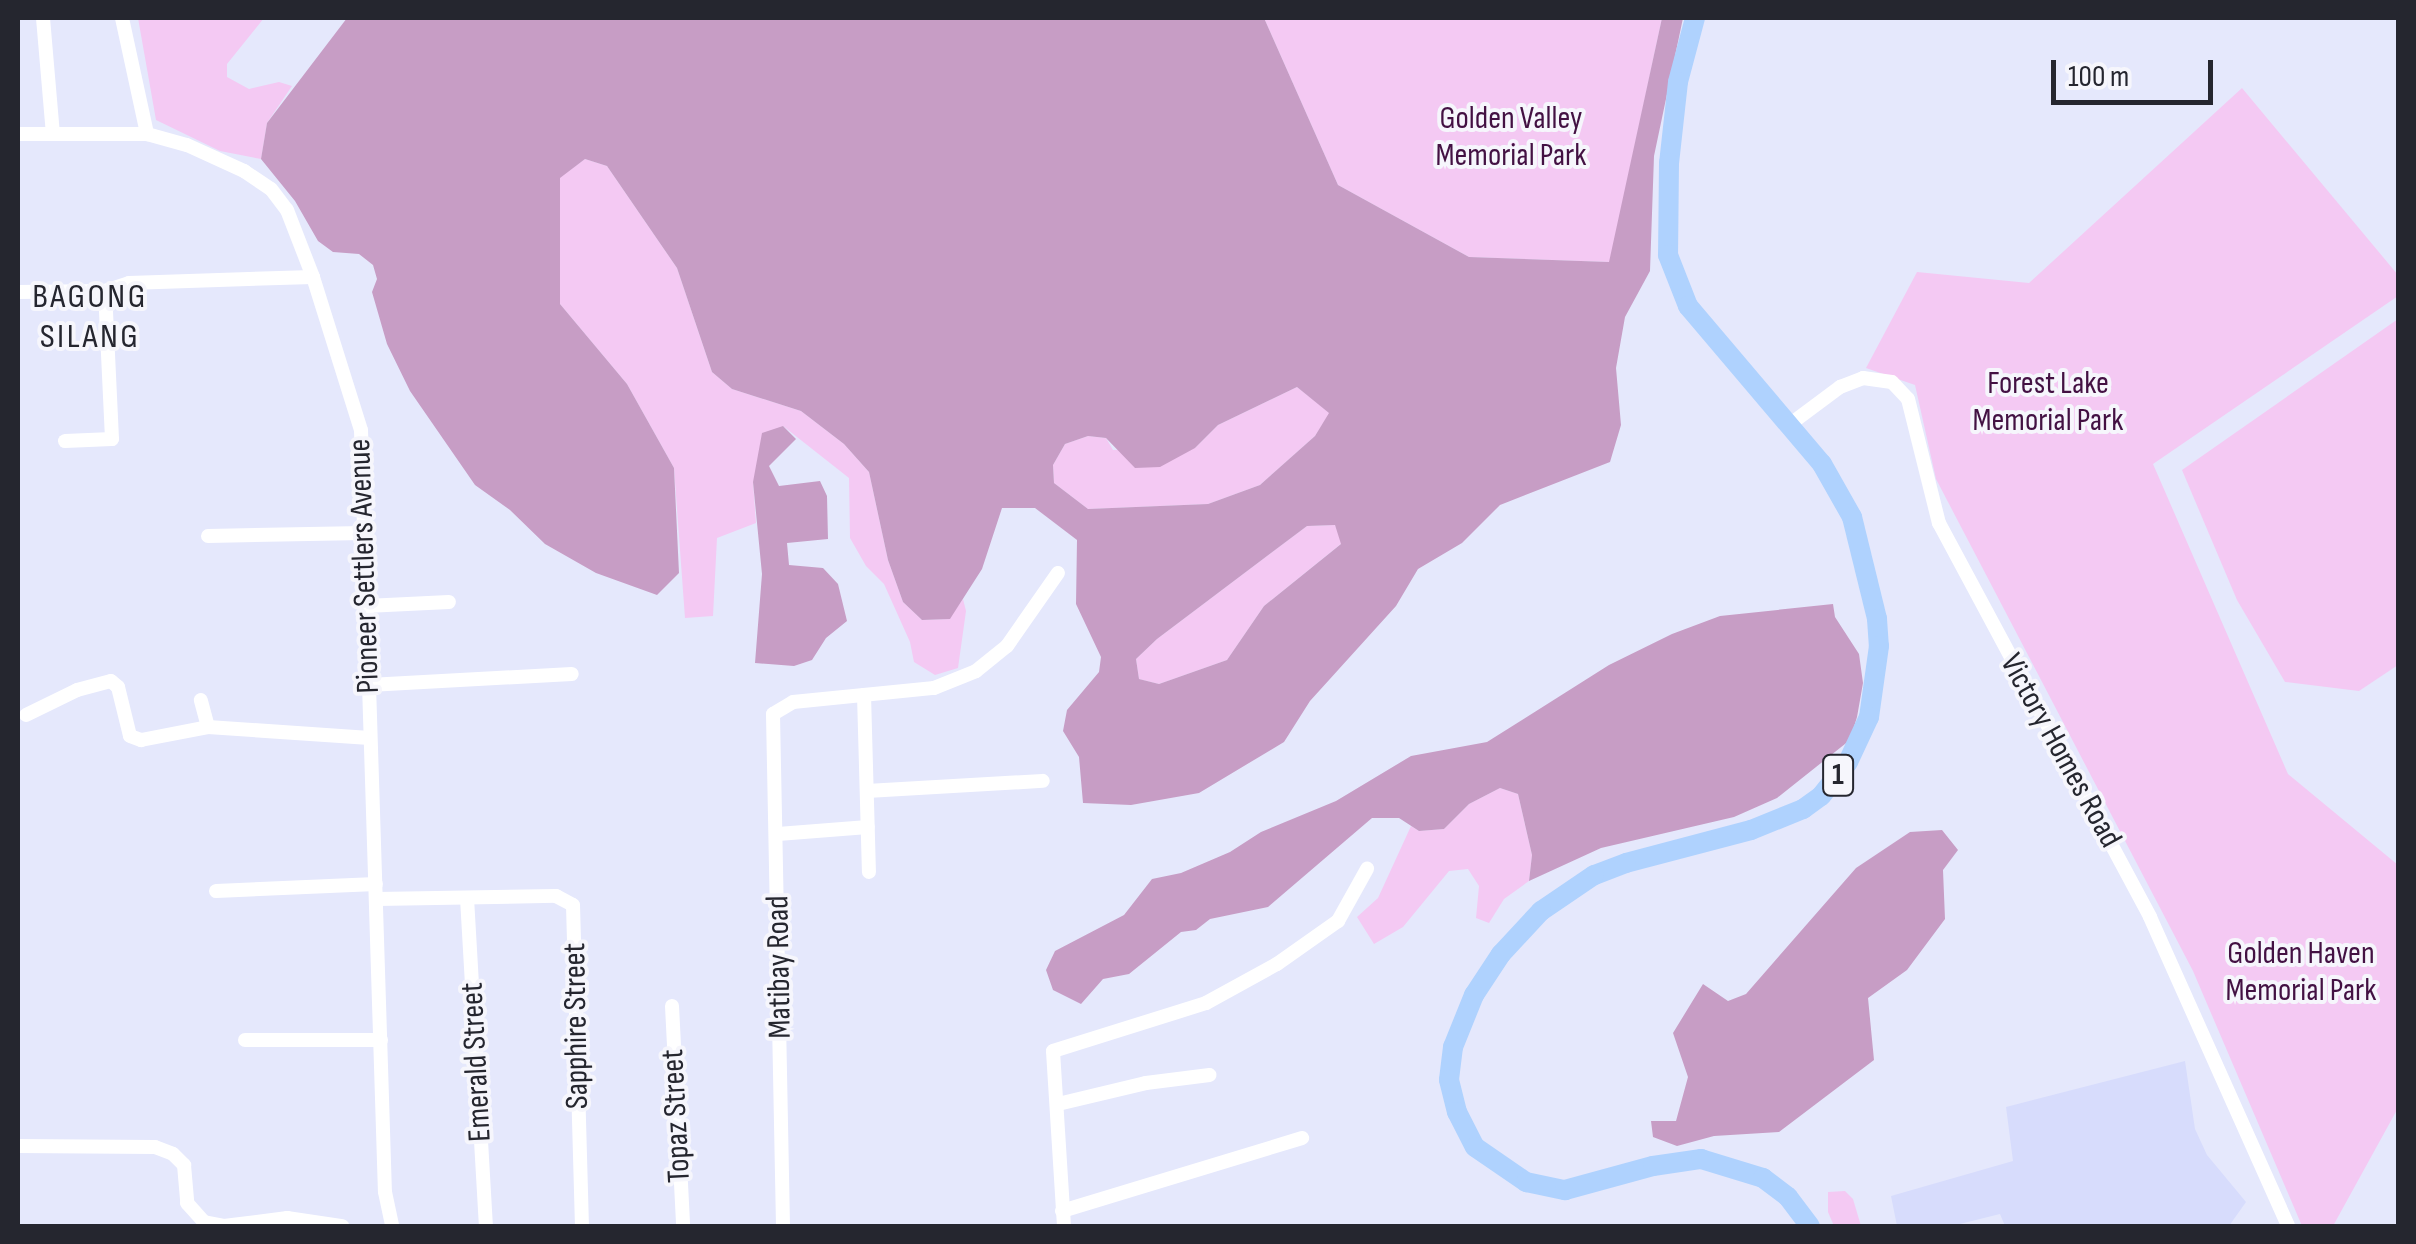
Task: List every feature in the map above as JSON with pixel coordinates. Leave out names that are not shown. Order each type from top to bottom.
[{"type":"highway","name":"1","points":[[1696,18],[1678,82],[1668,163],[1668,255],[1678,287],[1698,321],[1789,425],[1844,498],[1871,582],[1879,646],[1868,717],[1858,741],[1820,796],[1785,819],[1626,863],[1594,876],[1541,911],[1501,954],[1474,995],[1453,1047],[1450,1080],[1457,1112],[1475,1147],[1526,1182],[1565,1190],[1653,1166],[1701,1159],[1763,1178],[1788,1197],[1810,1226]]},
{"type":"street","points":[[43,18],[53,134]]},
{"type":"street","points":[[122,18],[147,134]]},
{"type":"street","name":"Pioneer Settlers Avenue","points":[[18,134],[147,134],[187,144],[271,188],[294,224],[314,278],[360,421],[385,1192],[392,1226]]},
{"type":"street","points":[[18,292],[105,291],[129,283],[314,278]]},
{"type":"street","points":[[65,441],[112,439],[105,291]]},
{"type":"street","name":"Victory Homes Road","points":[[1789,425],[1840,387],[1864,378],[1892,382],[1908,399],[1944,533],[2150,917],[2288,1226]]},
{"type":"street","points":[[208,536],[364,533]]},
{"type":"street","points":[[869,872],[864,695],[934,688],[990,662],[1007,646],[1058,573]]},
{"type":"street","points":[[366,606],[448,602]]},
{"type":"street","points":[[369,685],[572,674]]},
{"type":"street","points":[[26,715],[106,680],[118,687],[132,739],[208,727],[370,738]]},
{"type":"street","name":"Matibay Road","points":[[783,1226],[778,834],[772,722],[777,709],[792,702],[864,695]]},
{"type":"street","points":[[202,700],[208,727]]},
{"type":"street","points":[[866,791],[1042,781]]},
{"type":"street","points":[[778,834],[868,827]]},
{"type":"street","points":[[1302,1138],[1063,1219],[1052,1051],[1206,1002],[1266,970],[1338,921],[1367,868]]},
{"type":"street","name":"Sapphire Street","points":[[216,891],[376,891],[467,898],[556,896],[569,901],[575,910],[582,1226]]},
{"type":"street","name":"Emerald Street","points":[[467,898],[486,1226]]},
{"type":"street","name":"Topaz Street","points":[[672,1006],[683,1226]]},
{"type":"street","points":[[245,1040],[381,1040]]},
{"type":"street","points":[[1058,1104],[1146,1083],[1209,1075]]},
{"type":"street","points":[[18,1146],[155,1147],[180,1158],[188,1203],[204,1222],[224,1226],[287,1218],[342,1226]]},
{"type":"shaded area","points":[[347,18],[1264,18],[1338,185],[1469,257],[1609,262],[1662,18],[1683,18],[1654,156],[1650,271],[1625,317],[1616,368],[1621,425],[1610,462],[1500,505],[1462,543],[1418,569],[1396,606],[1310,701],[1284,742],[1199,793],[1131,805],[1083,803],[1079,757],[1063,731],[1067,710],[1099,672],[1101,657],[1076,604],[1077,540],[1035,508],[1002,508],[982,569],[950,619],[922,620],[903,602],[888,560],[869,472],[844,444],[801,411],[732,389],[712,372],[677,268],[607,166],[585,159],[560,178],[560,304],[627,384],[674,468],[679,573],[657,595],[596,573],[545,544],[510,510],[475,485],[410,391],[387,344],[372,292],[377,279],[373,265],[359,254],[333,252],[318,241],[295,201],[261,159],[267,123]],"holes":[[[1297,387],[1329,413],[1315,436],[1260,485],[1208,504],[1088,509],[1054,483],[1053,465],[1065,444],[1088,436],[1106,438],[1135,468],[1160,467],[1195,448],[1218,425]],[[1335,525],[1341,544],[1264,606],[1227,660],[1159,684],[1139,679],[1136,659],[1157,639],[1307,526]]]},
{"type":"shaded area","points":[[783,426],[796,439],[769,466],[779,486],[820,481],[827,496],[828,539],[787,543],[789,565],[823,568],[838,584],[847,621],[826,638],[812,660],[794,666],[755,663],[762,574],[753,482],[762,433]]},
{"type":"shaded area","points":[[1833,604],[1835,617],[1859,654],[1863,683],[1857,717],[1850,740],[1777,798],[1734,817],[1601,848],[1529,881],[1532,855],[1518,794],[1500,788],[1469,804],[1444,829],[1419,831],[1399,818],[1372,818],[1268,907],[1210,919],[1196,930],[1181,932],[1129,974],[1103,979],[1081,1004],[1053,990],[1046,970],[1055,951],[1124,915],[1152,879],[1181,873],[1230,852],[1261,832],[1336,801],[1411,756],[1487,742],[1609,665],[1672,634],[1720,616]]},
{"type":"shaded area","points":[[1942,830],[1958,850],[1943,870],[1945,919],[1907,970],[1868,998],[1874,1060],[1779,1132],[1714,1136],[1677,1146],[1653,1137],[1651,1121],[1676,1121],[1688,1077],[1673,1033],[1703,984],[1728,1001],[1746,994],[1856,868],[1910,832]]},
{"type":"shaded area","points":[[2185,1061],[2195,1129],[2207,1155],[2246,1202],[2229,1226],[2005,1226],[2000,1214],[1952,1226],[1897,1226],[1891,1196],[2013,1161],[2006,1107]]},
{"type":"green space","points":[[138,18],[264,18],[227,64],[227,77],[249,89],[279,82],[292,86],[267,123],[261,159],[220,151],[156,120]]},
{"type":"green space","name":"Golden Valley Memorial Park","points":[[1264,18],[1662,18],[1610,262],[1469,257],[1338,185]]},
{"type":"green space","name":"Forest Lake Memorial Park","points":[[2242,88],[2398,275],[2398,296],[2153,464],[2288,774],[2398,865],[2398,1108],[2333,1226],[2302,1226],[2193,971],[1936,479],[1915,385],[1866,368],[1917,272],[2029,283]]},
{"type":"green space","points":[[585,159],[607,166],[677,268],[712,372],[732,389],[801,411],[844,444],[869,472],[888,560],[903,602],[922,620],[949,619],[963,599],[966,611],[958,668],[935,675],[914,662],[910,642],[884,584],[866,566],[850,538],[849,478],[783,426],[753,482],[756,523],[717,538],[713,616],[685,618],[674,468],[627,384],[560,304],[560,177]]},
{"type":"green space","points":[[2398,319],[2398,665],[2359,691],[2285,682],[2237,600],[2182,470]]},
{"type":"green space","points":[[1297,387],[1330,413],[1315,436],[1260,485],[1208,504],[1088,509],[1054,483],[1053,465],[1065,444],[1088,436],[1106,438],[1113,450],[1195,448],[1218,425]]},
{"type":"green space","points":[[1335,525],[1342,543],[1264,606],[1227,660],[1159,684],[1139,679],[1136,659],[1157,639],[1307,526]]},
{"type":"green space","points":[[1500,788],[1518,794],[1532,855],[1529,881],[1504,899],[1489,923],[1476,918],[1479,886],[1468,869],[1449,871],[1403,927],[1374,944],[1357,917],[1378,898],[1411,826],[1419,831],[1444,829],[1469,804]]},
{"type":"green space","points":[[1845,1191],[1853,1199],[1861,1226],[1834,1226],[1828,1212],[1828,1192]]},
{"type":"district","name":"BAGONG SILANG","points":[[90,317]]},
{"type":"park label","name":"Golden Haven Memorial Park","points":[[2301,974]]}]
